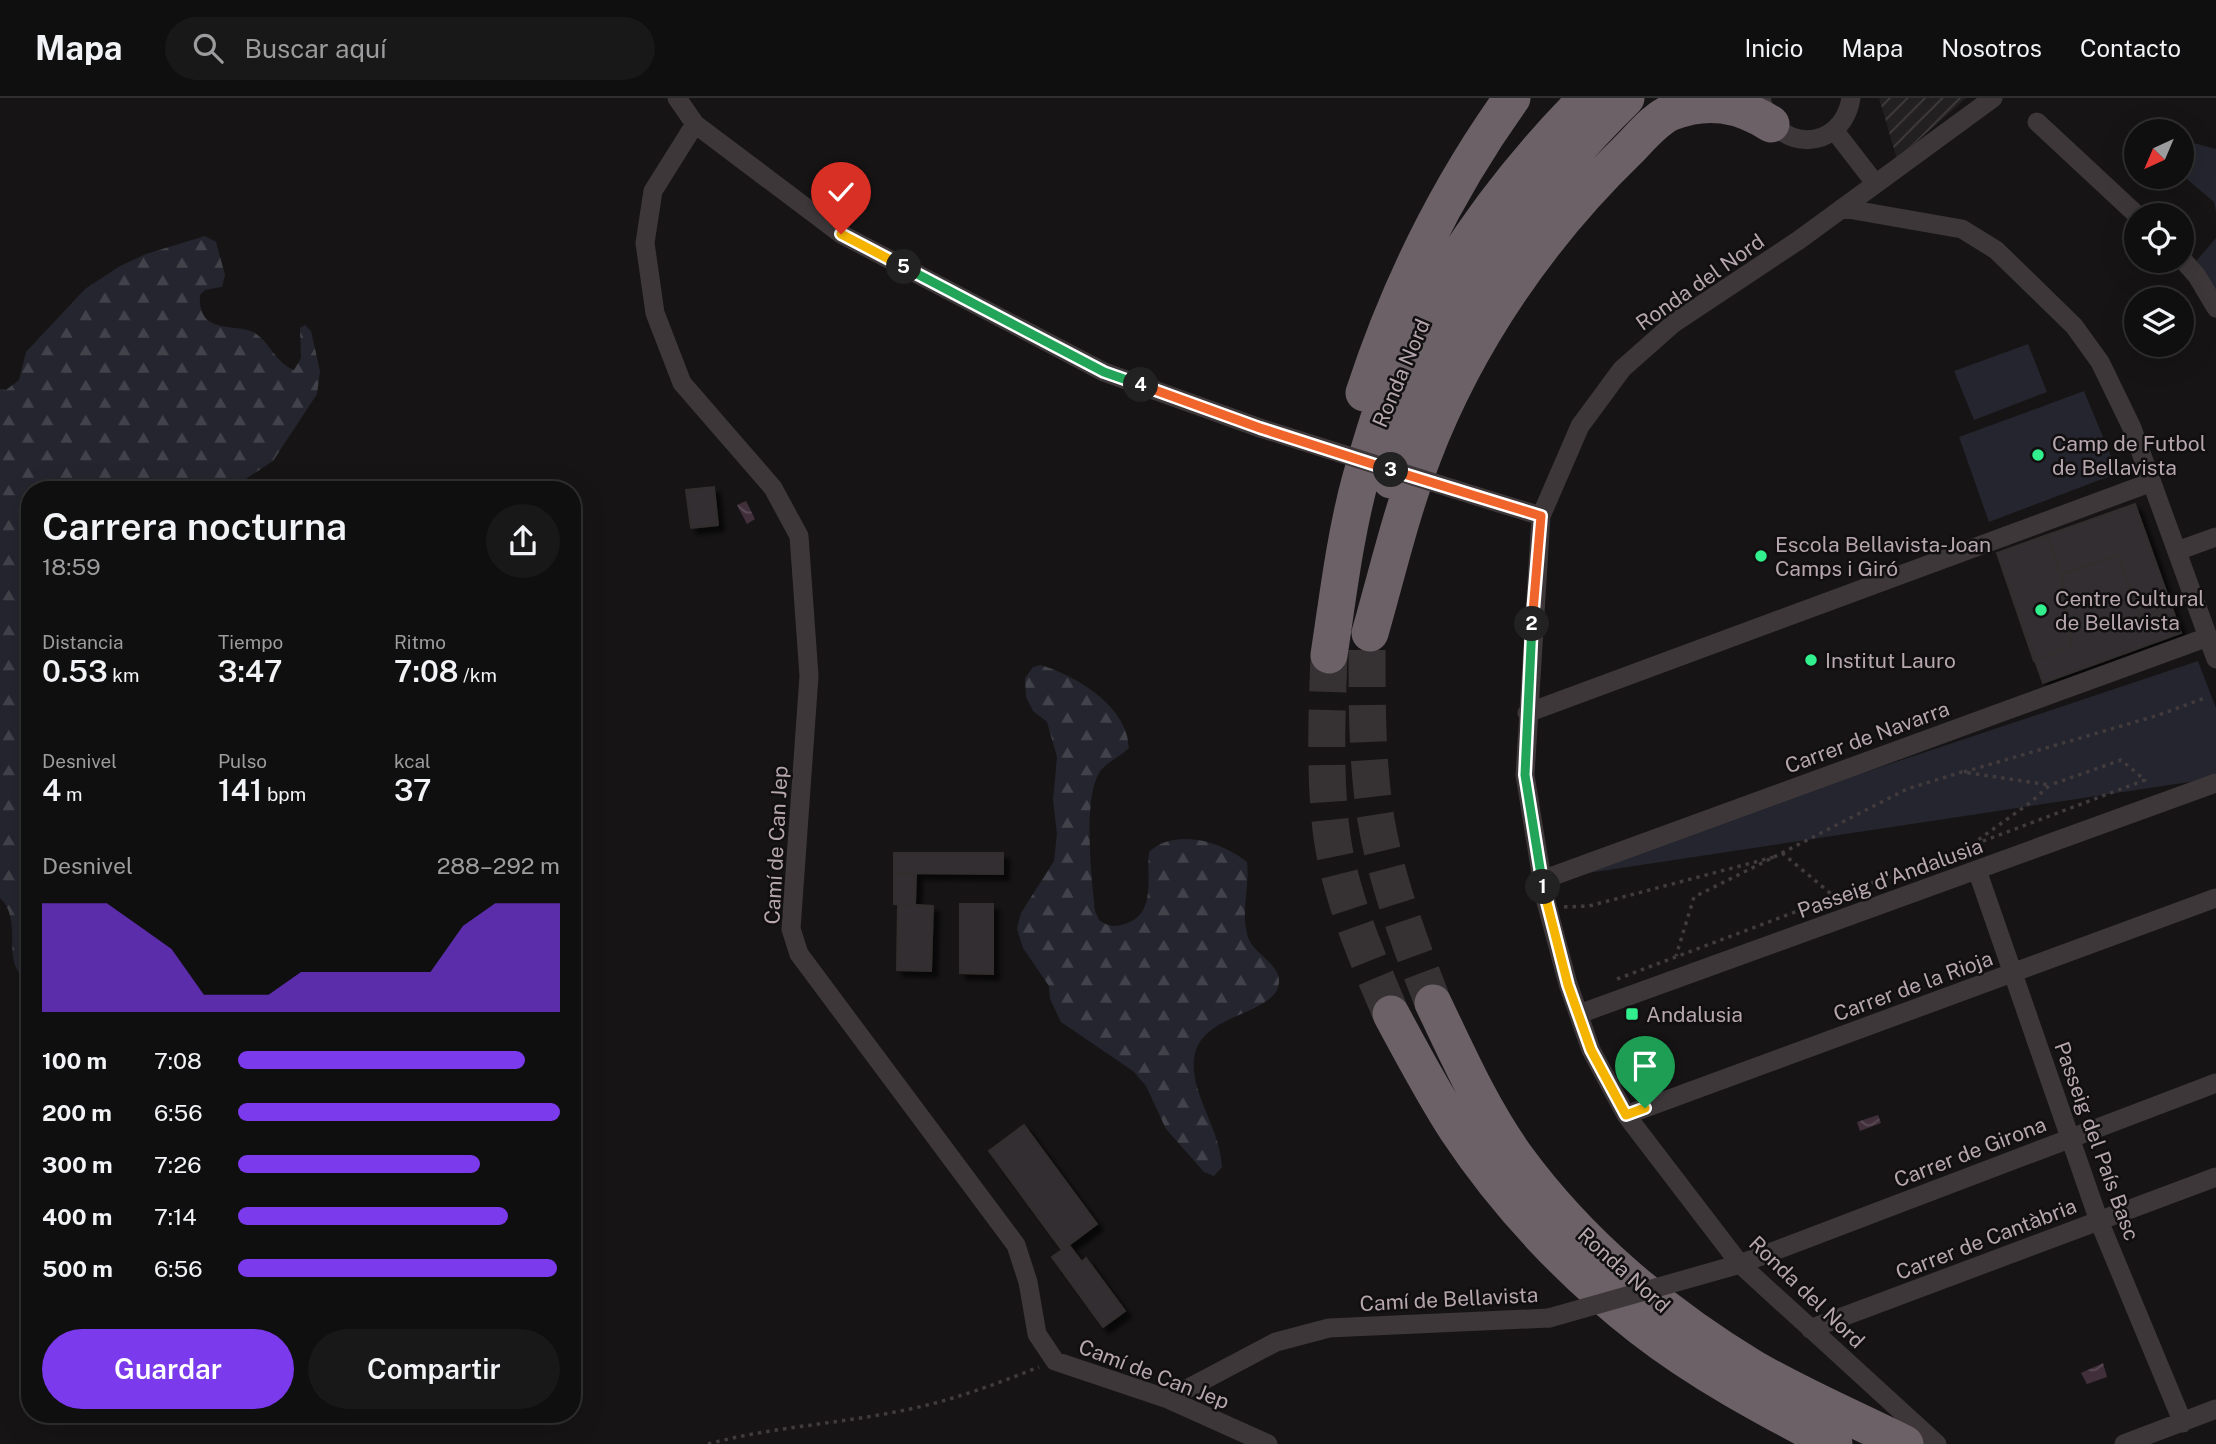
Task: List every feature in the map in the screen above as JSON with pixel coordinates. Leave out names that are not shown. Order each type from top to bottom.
[{"type":"highway","name":"Ronda Nord","points":[[1512,98],[1478,146],[1435,219],[1396,302],[1364,392],[1335,513],[1320,606],[1329,655],[1341,572],[1361,479],[1408,344],[1477,230],[1521,170],[1587,98]]},
{"type":"highway","name":"Ronda Nord","points":[[1626,98],[1562,166],[1504,240],[1436,356],[1412,411],[1387,492],[1376,550],[1369,642],[1419,467],[1455,384],[1490,321],[1542,246],[1594,183],[1669,113],[1719,102],[1748,110],[1766,111]]},
{"type":"highway","name":"Ronda Nord","points":[[1433,1003],[1470,1080],[1515,1156],[1563,1213],[1612,1263],[1661,1306],[1755,1369],[1905,1444]]},
{"type":"highway","name":"Ronda Nord","points":[[1391,1014],[1458,1130],[1520,1212],[1567,1261],[1642,1328],[1756,1403],[1834,1444]]},
{"type":"street","points":[[677,98],[695,124],[841,234],[1104,372],[1260,428],[1541,516]]},
{"type":"street","points":[[1766,111],[1797,139],[1812,140],[1833,130],[1847,115],[1851,98]]},
{"type":"street","name":"Ronda del Nord","points":[[1937,1444],[1740,1264],[1626,1115],[1591,1050],[1578,1014],[1542,880],[1525,775],[1527,713],[1541,516],[1580,426],[1622,369],[1674,323],[1842,208],[1993,98]]},
{"type":"street","points":[[2037,122],[2124,203]]},
{"type":"street","name":"Camí de Can Jep","points":[[695,124],[653,191],[645,243],[655,313],[682,383],[773,488],[799,536],[808,676],[791,929],[799,954],[1016,1245],[1028,1282],[1037,1334],[1055,1361],[1168,1399],[1268,1444]]},
{"type":"street","points":[[1833,130],[1875,183]]},
{"type":"street","points":[[1842,208],[1962,229],[1996,250],[2074,326],[2099,362],[2132,428],[2216,659]]},
{"type":"street","points":[[2194,273],[2216,308]]},
{"type":"street","points":[[1527,713],[2152,482]]},
{"type":"street","points":[[2177,551],[2216,537]]},
{"type":"street","name":"Carrer de Navarra","points":[[1542,880],[2208,637]]},
{"type":"street","name":"Passeig d'Andalusia","points":[[1578,1014],[2216,783]]},
{"type":"street","name":"Passeig del País Basc","points":[[1977,870],[2099,1220],[2183,1423]]},
{"type":"street","name":"Carrer de la Rioja","points":[[1626,1115],[2216,898]]},
{"type":"street","name":"Carrer de Girona","points":[[1740,1264],[2216,1083]]},
{"type":"street","name":"Carrer de Cantàbria","points":[[1810,1329],[2216,1177]]},
{"type":"street","name":"Camí de Bellavista","points":[[1168,1399],[1276,1342],[1329,1328],[1549,1318],[1740,1264]]},
{"type":"street","points":[[2124,1444],[2216,1409]]},
{"type":"path","points":[[1557,907],[1589,906],[1774,856],[1907,789],[2159,715],[2207,697]]},
{"type":"path","points":[[1606,983],[1836,898],[1974,842],[2145,780],[2121,760],[2050,785],[2032,802],[1974,842]]},
{"type":"path","points":[[1962,772],[2050,785]]},
{"type":"path","points":[[1782,853],[1836,898]]},
{"type":"path","points":[[1676,956],[1695,897],[1774,856]]},
{"type":"path","points":[[708,1444],[738,1436],[902,1411],[985,1388],[1055,1361]]},
{"type":"shaded area","points":[[1879,98],[1966,98],[1897,159]]},
{"type":"green space","points":[[2194,143],[2216,149],[2216,212],[2214,202],[2194,185]]},
{"type":"green space","points":[[205,236],[216,242],[225,275],[222,287],[205,290],[200,295],[205,317],[220,326],[255,333],[282,362],[294,370],[301,358],[300,328],[305,325],[311,331],[320,371],[317,394],[273,461],[243,481],[21,481],[21,974],[14,963],[11,918],[0,898],[0,389],[6,390],[19,380],[26,352],[85,289],[120,266],[146,254]]},
{"type":"green space","points":[[2216,238],[2216,301],[2196,261]]},
{"type":"green space","points":[[2028,344],[2047,392],[1974,420],[1954,371]]},
{"type":"green space","name":"Camp de Futbol de Bellavista","points":[[2084,391],[2118,473],[1989,522],[1959,437]]},
{"type":"green space","points":[[2198,661],[2216,708],[2216,778],[1542,880]]},
{"type":"green space","points":[[1041,665],[1070,677],[1098,695],[1120,719],[1126,733],[1129,748],[1103,768],[1096,779],[1092,795],[1090,858],[1095,911],[1099,920],[1118,926],[1135,919],[1142,912],[1148,894],[1149,852],[1160,844],[1172,840],[1199,840],[1225,848],[1247,862],[1245,918],[1248,937],[1274,968],[1279,980],[1276,992],[1267,1001],[1223,1022],[1199,1043],[1194,1059],[1196,1085],[1216,1138],[1222,1167],[1214,1176],[1204,1172],[1166,1129],[1146,1086],[1133,1071],[1061,1022],[1050,999],[1049,986],[1023,948],[1017,929],[1021,913],[1054,861],[1057,834],[1053,800],[1057,757],[1047,722],[1033,711],[1026,697],[1025,678],[1033,667]]},
{"type":"water","points":[[746,501],[755,519],[747,524],[737,505]]},
{"type":"water","points":[[1878,1115],[1881,1123],[1860,1131],[1857,1122]]},
{"type":"water","points":[[2103,1363],[2107,1377],[2087,1384],[2081,1373]]},
{"type":"building","points":[[714,487],[718,525],[691,528],[686,490]]},
{"type":"building","points":[[2135,504],[2181,633],[2043,683],[1997,553]]},
{"type":"building","points":[[2135,504],[2171,606],[2140,617],[2118,554],[2061,575],[2047,535]]},
{"type":"building","name":"Centre Cultural de Bellavista","points":[[2047,535],[2061,575],[2071,646],[2034,661],[1997,553]]},
{"type":"building","points":[[894,853],[1003,853],[1003,874],[894,873]]},
{"type":"building","points":[[894,873],[916,873],[915,905],[894,904]]},
{"type":"building","points":[[898,904],[933,906],[931,971],[897,970]]},
{"type":"building","points":[[960,904],[993,904],[993,974],[960,973]]},
{"type":"building","points":[[1024,1125],[1097,1224],[1062,1250],[989,1151]]},
{"type":"building","points":[[1069,1245],[1082,1262],[1086,1258],[1125,1311],[1103,1327],[1052,1257]]},
{"type":"tunnel","points":[[1367,650],[1369,756],[1376,820],[1393,890],[1433,1003]]},
{"type":"tunnel","points":[[1329,655],[1327,769],[1332,837],[1348,905],[1391,1014]]},
{"type":"place","name":"Camp de Futbol de Bellavista","points":[[2038,455]]},
{"type":"place","name":"Escola Bellavista-Joan Camps i Giró","points":[[1761,556]]},
{"type":"place","name":"Centre Cultural de Bellavista","points":[[2041,610]]},
{"type":"place","name":"Institut Lauro","points":[[1811,660]]},
{"type":"place","name":"Andalusia","points":[[1632,1014]]},
{"type":"route","points":[[841,234],[1104,372],[1260,428],[1541,516],[1531,633],[1525,775],[1542,880],[1568,985],[1591,1050],[1626,1115],[1645,1108]]}]
